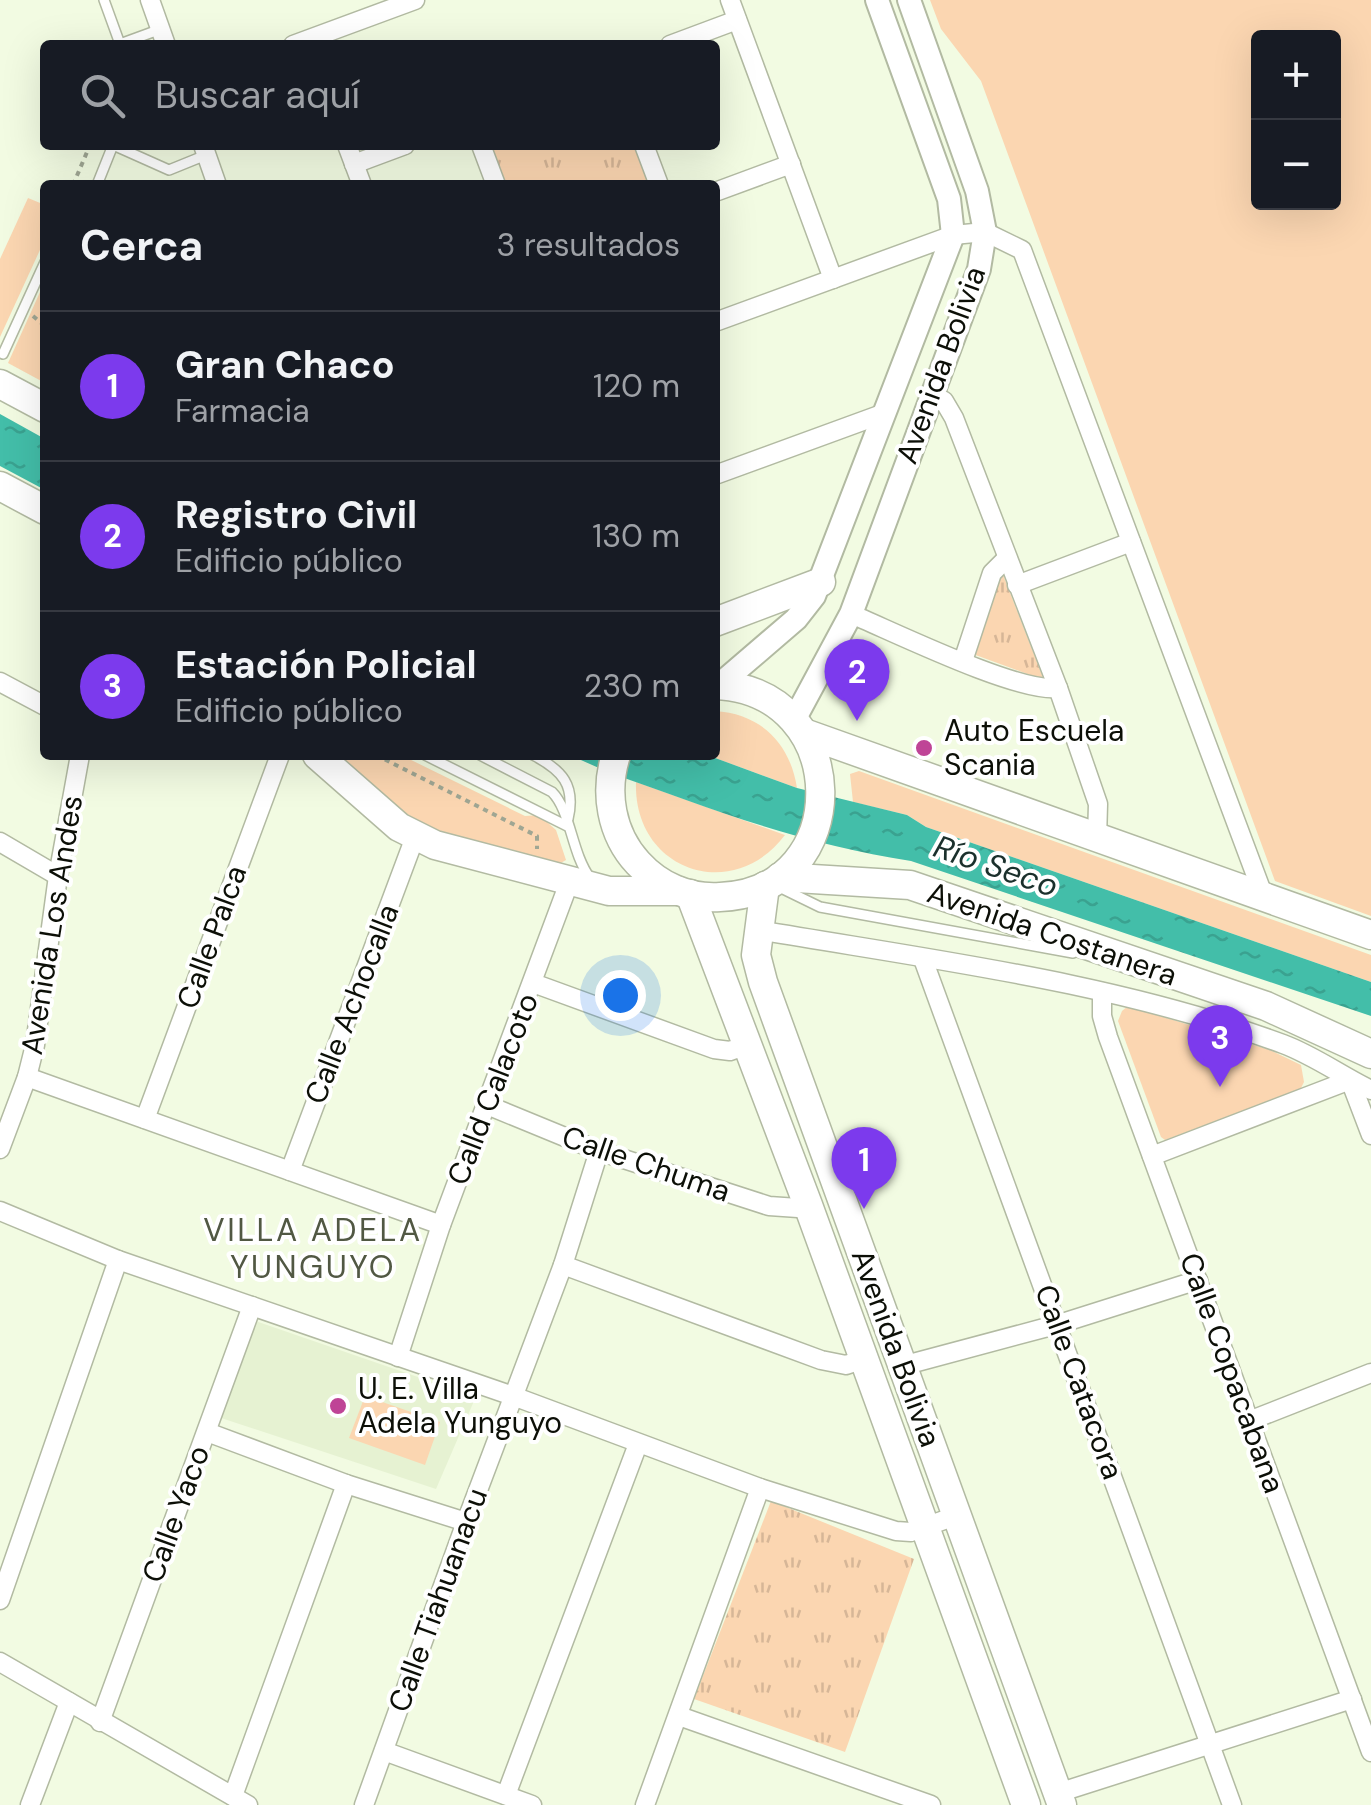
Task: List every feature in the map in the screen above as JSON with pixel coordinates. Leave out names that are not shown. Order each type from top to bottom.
[{"type":"main road","points":[[0,384],[40,405]]},
{"type":"main road","points":[[0,486],[40,507]]},
{"type":"main road","points":[[720,620],[821,582]]},
{"type":"main road","points":[[720,686],[767,698],[804,734],[1371,935]]},
{"type":"main road","name":"Avenida Bolivia","points":[[804,734],[819,766],[822,801],[812,836],[777,878],[758,930],[756,956],[1060,1799]]},
{"type":"main road","points":[[323,760],[415,838],[609,891],[684,893]]},
{"type":"main road","points":[[615,760],[610,795],[617,830],[625,846],[648,873],[684,893]]},
{"type":"main road","name":"Avenida Costanera","points":[[684,893],[731,897],[777,878],[910,885],[1266,1006],[1371,1054]]},
{"type":"main road","name":"Avenida Bolivia","points":[[684,893],[808,1204],[1026,1805]]},
{"type":"street","points":[[150,0],[164,37]]},
{"type":"street","points":[[312,40],[414,0]]},
{"type":"street","points":[[730,0],[832,279]]},
{"type":"street","name":"Avenida Bolivia","points":[[720,683],[796,620],[821,582],[953,235],[949,198],[876,0]]},
{"type":"street","name":"Avenida Bolivia","points":[[804,734],[979,269],[984,232],[977,190],[909,0]]},
{"type":"street","points":[[683,40],[737,20]]},
{"type":"street","points":[[204,150],[215,180]]},
{"type":"street","points":[[350,150],[360,180]]},
{"type":"street","points":[[354,164],[392,150]]},
{"type":"street","points":[[484,150],[494,180]]},
{"type":"street","points":[[646,150],[657,180]]},
{"type":"street","points":[[720,190],[791,164]]},
{"type":"street","points":[[720,320],[953,235],[984,232],[1022,250],[1264,898]]},
{"type":"street","points":[[931,394],[944,401],[954,418],[1058,688],[1098,804],[1097,839]]},
{"type":"street","points":[[720,472],[882,414]]},
{"type":"street","points":[[1017,584],[1130,542]]},
{"type":"street","points":[[963,661],[992,572],[1006,558]]},
{"type":"street","points":[[850,614],[1035,687],[1058,688]]},
{"type":"street","points":[[0,682],[40,703]]},
{"type":"street","name":"Avenida Los Andes","points":[[0,1149],[35,1045],[58,876],[79,760]]},
{"type":"street","name":"Calle Palca","points":[[144,1119],[278,760]]},
{"type":"street","name":"Calle Achocalla","points":[[290,1171],[415,838]]},
{"type":"street","points":[[0,842],[58,876]]},
{"type":"street","name":"Calld Calacoto","points":[[398,1357],[441,1226],[532,984],[583,883]]},
{"type":"street","points":[[758,930],[1102,992],[1204,1018],[1287,1046],[1371,1090]]},
{"type":"street","name":"Calle Catacora","points":[[923,960],[1232,1805]]},
{"type":"street","points":[[532,984],[714,1048],[730,1051],[747,1046]]},
{"type":"street","name":"Calle Copacabana","points":[[1102,992],[1102,1016],[1371,1752]]},
{"type":"street","points":[[27,1077],[441,1226]]},
{"type":"street","points":[[1350,1080],[1371,1135]]},
{"type":"street","points":[[1152,1156],[1350,1080]]},
{"type":"street","name":"Calle Chuma","points":[[487,1105],[599,1151],[769,1206],[798,1208],[808,1204]]},
{"type":"street","name":"Calle Tiahuanacu","points":[[364,1805],[563,1265],[599,1151]]},
{"type":"street","points":[[0,1211],[118,1260],[513,1396],[760,1488],[896,1531],[911,1532],[958,1515]]},
{"type":"street","points":[[0,1600],[118,1260]]},
{"type":"street","points":[[563,1265],[820,1360],[846,1364],[864,1358]]},
{"type":"street","points":[[902,1366],[1059,1324],[1198,1280]]},
{"type":"street","name":"Calle Yaco","points":[[100,1722],[252,1306]]},
{"type":"street","points":[[1250,1421],[1371,1373]]},
{"type":"street","points":[[207,1432],[346,1484],[466,1522]]},
{"type":"street","points":[[506,1795],[638,1444]]},
{"type":"street","points":[[0,1662],[240,1800],[346,1484]]},
{"type":"street","points":[[644,1805],[760,1488]]},
{"type":"street","points":[[1060,1799],[1209,1744],[1352,1699]]},
{"type":"street","points":[[30,1805],[68,1702]]},
{"type":"street","points":[[679,1716],[930,1805]]},
{"type":"street","points":[[384,1751],[532,1805]]},
{"type":"street","points":[[202,1805],[210,1784]]},
{"type":"lane","points":[[104,0],[119,40]]},
{"type":"lane","points":[[99,180],[111,150]]},
{"type":"lane","points":[[122,150],[169,170],[204,150]]},
{"type":"lane","points":[[3,354],[40,273]]},
{"type":"lane","points":[[436,760],[567,826]]},
{"type":"lane","points":[[490,760],[552,792],[564,807],[583,883]]},
{"type":"lane","points":[[542,760],[559,770],[572,793],[567,826]]},
{"type":"path","points":[[74,180],[88,150]]},
{"type":"path","points":[[386,760],[536,836],[537,859]]},
{"type":"shaded area","name":"U. E. Villa Adela Yunguyo","points":[[238,1315],[470,1395],[474,1401],[436,1489],[203,1412]]},
{"type":"green space","points":[[930,0],[1371,0],[1371,916],[1275,881],[981,81],[941,29]]},
{"type":"green space","points":[[491,150],[639,150],[650,180],[502,180]]},
{"type":"green space","points":[[28,198],[40,203],[40,250],[0,337],[0,259]]},
{"type":"green space","points":[[40,292],[40,380],[8,363]]},
{"type":"green space","points":[[1002,572],[1044,680],[970,653]]},
{"type":"green space","points":[[720,712],[746,718],[771,734],[788,757],[797,788],[720,760]]},
{"type":"green space","points":[[341,760],[411,760],[525,816],[539,815],[556,830],[566,860],[559,864],[437,834],[416,824]]},
{"type":"green space","points":[[859,771],[1371,955],[1371,982],[926,827],[907,815],[853,802],[850,774]]},
{"type":"green space","points":[[636,782],[785,835],[763,856],[739,869],[714,872],[690,868],[668,856],[651,837],[639,812]]},
{"type":"green space","points":[[1128,1006],[1270,1050],[1301,1065],[1304,1082],[1300,1090],[1165,1140],[1118,1021]]},
{"type":"green space","points":[[365,1396],[440,1422],[425,1465],[349,1438]]},
{"type":"green space","points":[[771,1501],[914,1559],[845,1752],[694,1699]]},
{"type":"water","points":[[0,414],[40,436],[40,487],[0,466]]},
{"type":"water","name":"Río Seco","points":[[582,760],[720,760],[797,788],[907,815],[926,827],[1371,982],[1371,1016],[911,861],[825,844]]},
{"type":"place","name":"Registro Civil","points":[[857,721]]},
{"type":"place","name":"Auto Escuela Scania","points":[[924,748]]},
{"type":"place","name":"Estación Policial","points":[[1220,1087]]},
{"type":"place","name":"Gran Chaco","points":[[864,1209]]},
{"type":"place","name":"U. E. Villa Adela Yunguyo","points":[[338,1406]]},
{"type":"district","name":"VILLA ADELA YUNGUYO","points":[[313,1248]]}]
